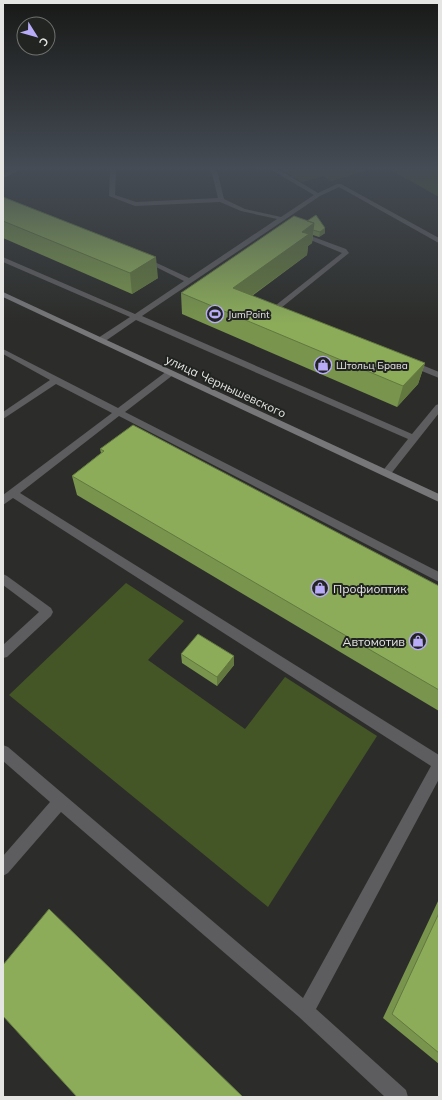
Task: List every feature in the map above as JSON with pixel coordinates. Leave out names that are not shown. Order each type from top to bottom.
[{"type":"main road","name":"улица Чернышевского","points":[[3,294],[439,498]]},
{"type":"lane","points":[[275,220],[279,224]]},
{"type":"lane","points":[[100,340],[188,281],[284,220]]},
{"type":"lane","points":[[402,220],[439,241]]},
{"type":"lane","points":[[289,315],[275,309],[346,254],[344,250],[293,231]]},
{"type":"lane","points":[[135,256],[188,281]]},
{"type":"lane","points":[[3,259],[134,318],[414,438]]},
{"type":"lane","points":[[3,351],[119,413],[439,577]]},
{"type":"lane","points":[[403,361],[439,375]]},
{"type":"lane","points":[[3,501],[170,373]]},
{"type":"lane","points":[[3,416],[56,380]]},
{"type":"lane","points":[[386,473],[439,407]]},
{"type":"lane","points":[[13,493],[439,764],[305,1011]]},
{"type":"lane","points":[[3,580],[47,612],[3,653]]},
{"type":"lane","points":[[3,752],[305,1011],[399,1097]]},
{"type":"lane","points":[[3,868],[61,801]]},
{"type":"green space","points":[[126,583],[184,621],[148,660],[245,729],[285,677],[377,736],[268,907],[9,695]]},
{"type":"building","points":[[63,220],[156,257],[130,273],[3,221]]},
{"type":"building","points":[[288,220],[306,220],[314,223],[302,232],[309,234],[233,288],[425,363],[403,386],[181,293]]},
{"type":"building","points":[[320,220],[325,228],[320,232],[313,230],[314,223],[307,221]]},
{"type":"building","points":[[133,425],[439,586],[439,690],[72,476],[104,451],[100,449]]},
{"type":"building","points":[[198,634],[234,656],[217,677],[181,654]]},
{"type":"building","points":[[49,909],[243,1097],[77,1097],[3,1016],[3,965]]},
{"type":"building","points":[[439,913],[439,1053],[392,1014]]},
{"type":"place","name":"JumPoint","points":[[215,314]]},
{"type":"place","name":"Штольц Брава","points":[[323,365]]},
{"type":"place","name":"Профиоптик","points":[[320,588]]},
{"type":"place","name":"Автомотив","points":[[418,641]]}]
